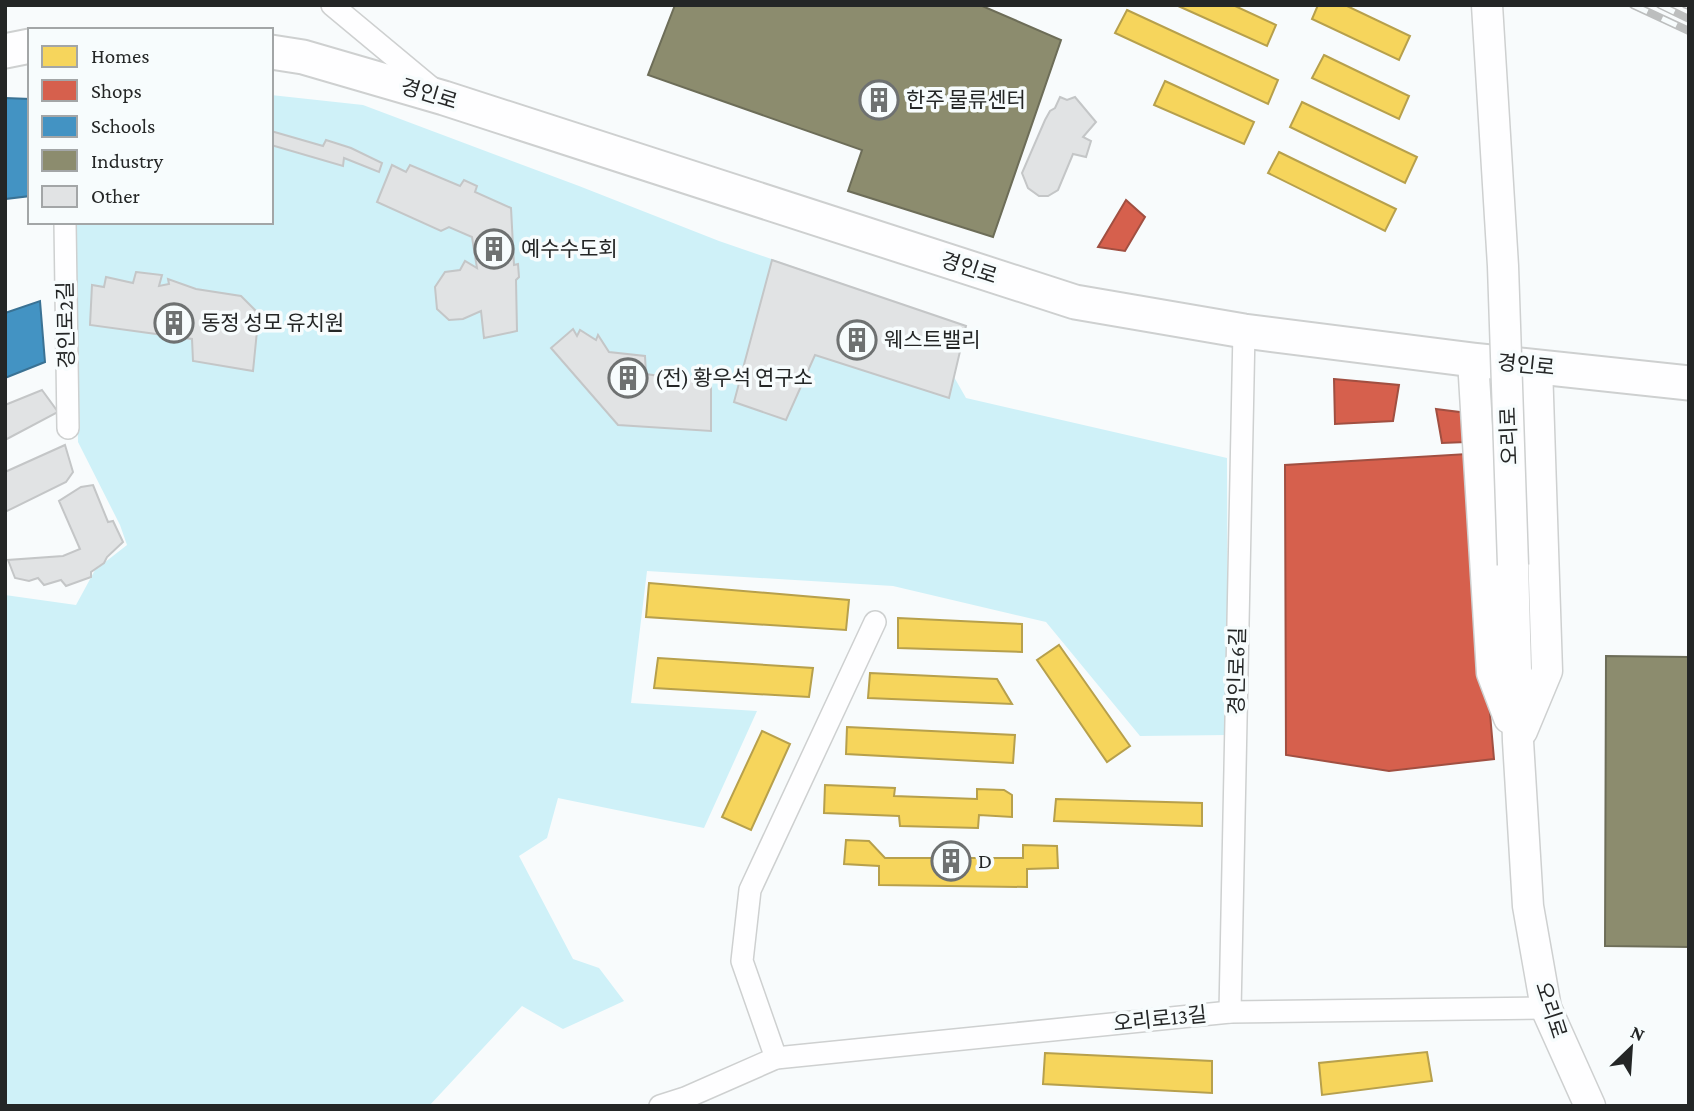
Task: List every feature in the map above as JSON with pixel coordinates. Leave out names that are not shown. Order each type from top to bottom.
[{"type":"main road","name":"오리로","points":[[1488,5],[1503,265],[1518,741],[1528,906],[1546,1008],[1590,1106]]},
{"type":"main road","points":[[5,51],[28,46]]},
{"type":"main road","name":"경인로","points":[[273,52],[303,57],[444,98],[1074,302],[1244,331],[1473,360],[1689,383]]},
{"type":"main road","name":"오리로","points":[[1473,360],[1492,673],[1518,741]]},
{"type":"main road","name":"오리로","points":[[1518,741],[1547,671],[1537,366]]},
{"type":"street","points":[[332,5],[444,98]]},
{"type":"street","name":"경인로2길","points":[[65,224],[68,428]]},
{"type":"street","name":"경인로6길","points":[[1230,1012],[1244,331]]},
{"type":"street","points":[[776,1058],[742,961],[750,890],[875,622]]},
{"type":"street","name":"오리로13길","points":[[660,1106],[685,1098],[776,1058],[1230,1012],[1546,1008]]},
{"type":"shaded area","points":[[273,95],[363,105],[719,241],[966,326],[954,377],[966,398],[1227,458],[1228,735],[1140,736],[1046,622],[893,586],[647,571],[631,703],[757,711],[704,828],[558,798],[547,838],[519,856],[573,959],[599,968],[624,1001],[563,1029],[522,1006],[429,1106],[5,1106],[5,595],[76,605],[95,570],[127,545],[120,525],[78,442],[74,224],[273,224]]},
{"type":"building: Homes","points":[[1176,5],[1233,5],[1276,25],[1267,46]]},
{"type":"building: Homes","points":[[1318,5],[1345,5],[1410,36],[1399,60],[1312,19]]},
{"type":"building: Homes","points":[[1127,10],[1278,80],[1268,104],[1115,33]]},
{"type":"building: Homes","points":[[1324,55],[1409,96],[1399,119],[1312,78]]},
{"type":"building: Homes","points":[[1165,81],[1254,122],[1244,144],[1154,105]]},
{"type":"building: Homes","points":[[1302,102],[1417,157],[1405,183],[1290,127]]},
{"type":"building: Homes","points":[[1279,152],[1396,209],[1385,231],[1268,173]]},
{"type":"building: Homes","points":[[649,583],[849,600],[846,630],[646,617]]},
{"type":"building: Homes","points":[[898,618],[1022,624],[1022,652],[898,648]]},
{"type":"building: Homes","points":[[1059,645],[1130,746],[1107,762],[1037,660]]},
{"type":"building: Homes","points":[[658,658],[813,668],[809,697],[654,688]]},
{"type":"building: Homes","points":[[870,673],[997,679],[1012,704],[868,698]]},
{"type":"building: Homes","points":[[847,727],[1015,735],[1013,763],[846,754]]},
{"type":"building: Homes","points":[[762,731],[790,744],[751,830],[722,817]]},
{"type":"building: Homes","points":[[825,785],[895,788],[894,796],[977,799],[977,789],[1004,790],[1012,795],[1012,817],[979,815],[978,828],[900,826],[899,816],[824,813]]},
{"type":"building: Homes","points":[[1056,799],[1202,803],[1202,826],[1054,821]]},
{"type":"building: Homes","name":"D","points":[[846,840],[869,841],[885,858],[1023,858],[1023,845],[1057,846],[1058,868],[1027,869],[1027,887],[879,885],[879,866],[844,864]]},
{"type":"building: Homes","points":[[1427,1052],[1432,1081],[1322,1095],[1319,1063]]},
{"type":"building: Homes","points":[[1045,1053],[1212,1061],[1212,1093],[1043,1084]]},
{"type":"building: Shops","points":[[1126,200],[1145,217],[1125,251],[1098,247]]},
{"type":"building: Shops","points":[[1334,379],[1399,385],[1393,421],[1335,424]]},
{"type":"building: Shops","points":[[1436,409],[1467,413],[1466,442],[1442,443]]},
{"type":"building: Shops","points":[[1467,454],[1494,759],[1389,771],[1286,755],[1285,465]]},
{"type":"building: Schools","points":[[5,98],[28,99],[28,196],[5,199]]},
{"type":"building: Schools","points":[[40,301],[45,362],[5,378],[5,313]]},
{"type":"building: Industry","name":"한주 물류센터","points":[[675,5],[980,5],[1061,40],[993,237],[848,191],[862,150],[648,75]]},
{"type":"building: Industry","points":[[1606,656],[1689,657],[1689,947],[1605,946]]},
{"type":"building: Other","points":[[1060,97],[1067,100],[1075,97],[1096,122],[1083,137],[1091,141],[1086,157],[1073,154],[1058,190],[1048,196],[1039,196],[1028,188],[1022,173],[1045,120]]},
{"type":"building: Other","points":[[273,132],[323,146],[326,140],[382,163],[379,172],[344,158],[343,166],[273,146]]},
{"type":"building: Other","name":"예수수도회","points":[[392,165],[406,172],[410,165],[460,186],[464,180],[477,186],[475,192],[511,208],[514,265],[518,264],[519,277],[516,280],[517,331],[484,338],[481,311],[463,319],[449,320],[437,309],[435,287],[445,272],[460,270],[465,261],[477,268],[472,237],[449,227],[441,231],[377,202]]},
{"type":"building: Other","name":"웨스트밸리","points":[[772,260],[966,326],[949,398],[815,355],[786,420],[734,402]]},
{"type":"building: Other","name":"동정 성모 유치원","points":[[136,272],[162,275],[159,286],[169,284],[168,279],[196,289],[241,296],[265,320],[258,321],[253,371],[193,361],[192,339],[90,325],[92,285],[104,287],[106,277],[133,283]]},
{"type":"building: Other","name":"(전) 황우석 연구소","points":[[573,329],[577,336],[580,330],[596,340],[598,335],[609,352],[645,356],[646,374],[711,383],[711,431],[618,425],[551,348]]},
{"type":"building: Other","points":[[42,390],[58,412],[5,440],[5,405]]},
{"type":"building: Other","points":[[65,445],[73,472],[66,482],[5,512],[5,472]]},
{"type":"building: Other","points":[[93,485],[108,522],[113,521],[123,542],[104,563],[91,572],[91,577],[66,586],[61,580],[44,585],[38,578],[29,581],[15,578],[8,560],[63,556],[80,549],[59,501],[81,487]]},
{"type":"railway","points":[[1633,5],[1689,31]]},
{"type":"railway","points":[[1660,5],[1689,19]]},
{"type":"place","name":"한주 물류센터","points":[[879,100]]},
{"type":"place","name":"예수수도회","points":[[494,249]]},
{"type":"place","name":"동정 성모 유치원","points":[[174,323]]},
{"type":"place","name":"웨스트밸리","points":[[857,340]]},
{"type":"place","name":"(전) 황우석 연구소","points":[[628,378]]},
{"type":"place","name":"D","points":[[951,861]]}]
